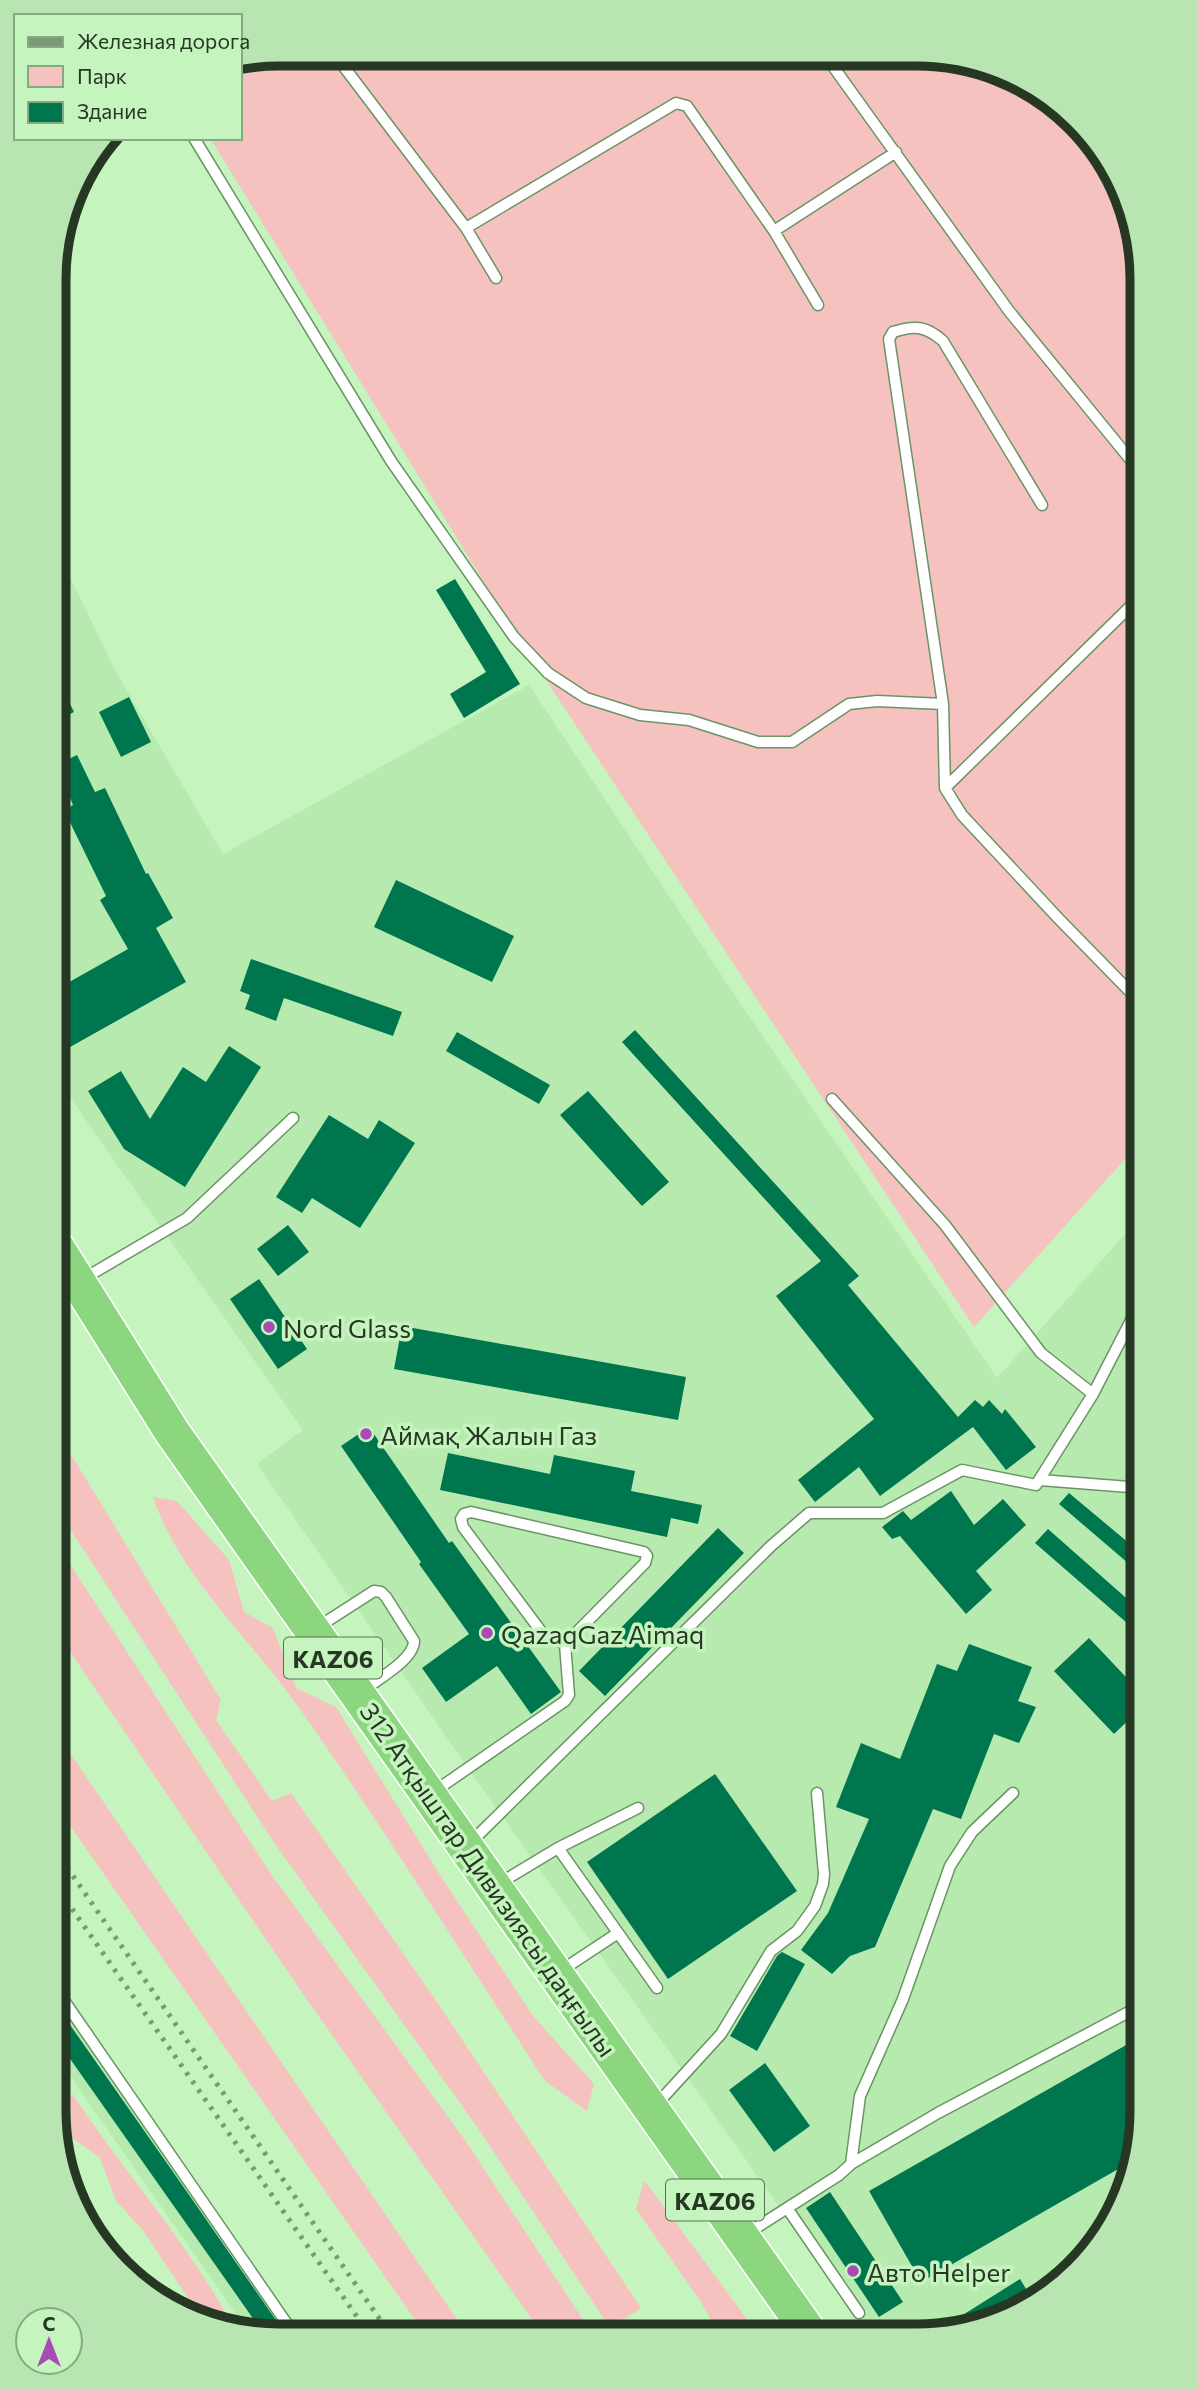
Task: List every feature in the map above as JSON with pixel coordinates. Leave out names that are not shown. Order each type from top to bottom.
[{"type":"highway","name":"312 Атқыштар Дивизиясы даңғылы","points":[[67,1265],[172,1432],[803,2324]]},
{"type":"lane","points":[[833,66],[1009,311],[1130,459]]},
{"type":"lane","points":[[344,67],[466,228],[496,278]]},
{"type":"lane","points":[[466,228],[676,103],[687,106],[774,231],[818,305]]},
{"type":"lane","points":[[195,140],[391,461],[514,636],[548,673],[586,698],[640,715],[689,720],[758,742],[792,741],[849,704],[877,701],[943,704]]},
{"type":"lane","points":[[774,231],[896,152]]},
{"type":"lane","points":[[1042,505],[943,341],[931,330],[913,326],[893,332],[889,339],[943,704],[945,788],[962,815],[1130,991]]},
{"type":"lane","points":[[945,788],[1130,607]]},
{"type":"lane","points":[[832,1099],[945,1224],[1041,1353],[1093,1394]]},
{"type":"lane","points":[[77,1282],[149,1243],[187,1218],[293,1118]]},
{"type":"lane","points":[[466,1847],[771,1546],[809,1513],[883,1513],[962,1470],[1036,1485],[1093,1394],[1130,1322]]},
{"type":"lane","points":[[1040,1480],[1130,1487]]},
{"type":"lane","points":[[429,1795],[565,1701],[569,1695],[565,1644],[645,1563],[647,1556],[644,1552],[471,1513],[464,1514],[461,1519],[463,1527],[543,1634],[565,1644]]},
{"type":"lane","points":[[313,1630],[374,1591],[381,1592],[386,1597],[414,1641],[414,1647],[408,1657],[358,1694]]},
{"type":"lane","points":[[651,2110],[721,2034],[771,1951],[797,1931],[815,1906],[824,1874],[817,1793]]},
{"type":"lane","points":[[851,2164],[860,2096],[903,1999],[950,1866],[972,1832],[1013,1793]]},
{"type":"lane","points":[[494,1887],[558,1848],[638,1808]]},
{"type":"lane","points":[[558,1848],[657,1988]]},
{"type":"lane","points":[[555,1974],[618,1933]]},
{"type":"lane","points":[[67,2005],[287,2324]]},
{"type":"lane","points":[[742,2238],[851,2164],[938,2113],[1130,2011]]},
{"type":"lane","points":[[787,2208],[859,2312]]},
{"type":"shaded area","points":[[67,571],[115,670],[223,854],[529,685],[740,1003],[997,1378],[1130,1228],[1130,2125],[1119,2179],[1102,2217],[1087,2240],[1047,2280],[1012,2302],[959,2319],[918,2324],[862,2324],[472,1774],[257,1464],[303,1430],[67,1093]]},
{"type":"shaded area","points":[[67,2005],[287,2324],[240,2319],[67,2072]]},
{"type":"green space","points":[[265,67],[932,67],[986,78],[1012,88],[1058,119],[1078,139],[1109,185],[1123,224],[1129,252],[1130,1153],[974,1327],[524,647],[211,140],[242,140],[242,70]]},
{"type":"green space","points":[[67,1448],[221,1700],[216,1720],[272,1801],[291,1793],[437,2002],[641,2308],[616,2324],[607,2324],[480,2131],[275,1844],[67,1524]]},
{"type":"green space","points":[[153,1497],[177,1501],[229,1560],[244,1612],[273,1628],[296,1688],[336,1707],[438,1872],[533,2016],[594,2084],[587,2111],[545,2081],[329,1751],[297,1705],[217,1606],[180,1554]]},
{"type":"green space","points":[[67,1560],[271,1874],[467,2143],[586,2324],[535,2324],[301,1991],[67,1647]]},
{"type":"green space","points":[[67,1749],[460,2324],[418,2324],[67,1821]]},
{"type":"green space","points":[[73,2095],[176,2237],[228,2317],[192,2304],[142,2229],[116,2201],[100,2158],[69,2135],[67,2098]]},
{"type":"green space","points":[[644,2180],[749,2324],[714,2324],[636,2209]]},
{"type":"building","points":[[455,579],[520,684],[464,718],[450,694],[486,672],[436,590]]},
{"type":"building","points":[[129,697],[151,742],[121,757],[99,712]]},
{"type":"building","points":[[67,698],[74,712],[67,716]]},
{"type":"building","points":[[77,755],[95,792],[105,788],[146,874],[148,873],[173,918],[156,928],[186,982],[67,1049],[67,983],[128,949],[100,900],[106,896],[67,816],[67,808],[73,805],[67,791],[67,760]]},
{"type":"building","points":[[396,880],[514,936],[492,982],[374,927]]},
{"type":"building","points":[[251,959],[402,1012],[393,1036],[284,998],[276,1021],[245,1009],[250,995],[240,991]]},
{"type":"building","points":[[635,1030],[859,1276],[848,1285],[958,1417],[975,1400],[983,1407],[989,1400],[1002,1414],[1005,1409],[1036,1447],[1006,1470],[973,1427],[880,1496],[859,1467],[815,1502],[798,1480],[874,1419],[776,1296],[821,1261],[622,1042]]},
{"type":"building","points":[[457,1032],[550,1085],[539,1104],[446,1051]]},
{"type":"building","points":[[229,1046],[261,1067],[185,1187],[124,1149],[88,1091],[121,1071],[150,1119],[183,1067],[206,1082]]},
{"type":"building","points":[[588,1091],[669,1182],[642,1206],[560,1115]]},
{"type":"building","points":[[329,1115],[368,1139],[379,1120],[415,1143],[360,1228],[312,1198],[302,1213],[276,1197]]},
{"type":"building","points":[[288,1225],[309,1252],[278,1276],[257,1249]]},
{"type":"building","points":[[259,1279],[307,1349],[278,1369],[230,1299]]},
{"type":"building","points":[[402,1326],[686,1377],[678,1420],[394,1369]]},
{"type":"building","points":[[369,1427],[449,1543],[452,1541],[561,1692],[531,1714],[497,1666],[446,1702],[422,1668],[469,1634],[341,1446]]},
{"type":"building","points":[[448,1453],[550,1474],[554,1455],[635,1471],[631,1491],[702,1505],[698,1524],[671,1518],[667,1537],[440,1490]]},
{"type":"building","points":[[951,1491],[974,1525],[1003,1499],[1026,1525],[976,1571],[992,1590],[966,1614],[900,1536],[892,1539],[882,1527],[903,1511],[911,1520]]},
{"type":"building","points":[[1069,1493],[1130,1544],[1130,1565],[1059,1504]]},
{"type":"building","points":[[718,1528],[744,1553],[605,1696],[579,1671]]},
{"type":"building","points":[[1048,1529],[1130,1601],[1130,1626],[1035,1543]]},
{"type":"building","points":[[1089,1638],[1130,1681],[1130,1719],[1114,1734],[1054,1671]]},
{"type":"building","points":[[969,1644],[1032,1667],[1018,1701],[1036,1707],[1019,1743],[994,1734],[961,1819],[933,1809],[875,1947],[850,1956],[832,1974],[801,1950],[828,1913],[869,1819],[836,1807],[861,1743],[900,1759],[937,1664],[957,1671]]},
{"type":"building","points":[[715,1774],[797,1891],[668,1979],[587,1862]]},
{"type":"building","points":[[782,1952],[805,1964],[757,2051],[730,2036],[777,1956]]},
{"type":"building","points":[[67,2021],[279,2324],[256,2322],[67,2054]]},
{"type":"building","points":[[1130,2043],[1130,2125],[1122,2167],[921,2282],[869,2191]]},
{"type":"building","points":[[765,2063],[810,2126],[774,2152],[729,2090]]},
{"type":"building","points":[[830,2192],[903,2302],[879,2317],[806,2208]]},
{"type":"building","points":[[1020,2279],[1028,2292],[986,2312],[955,2320]]},
{"type":"railway","points":[[67,1867],[383,2324]]},
{"type":"railway","points":[[67,1902],[362,2324]]},
{"type":"place","name":"Nord Glass","points":[[269,1327]]},
{"type":"place","name":"Аймақ Жалын Газ","points":[[366,1434]]},
{"type":"place","name":"QazaqGaz Aimaq","points":[[487,1633]]},
{"type":"place","name":"Авто Helper","points":[[853,2271]]}]
